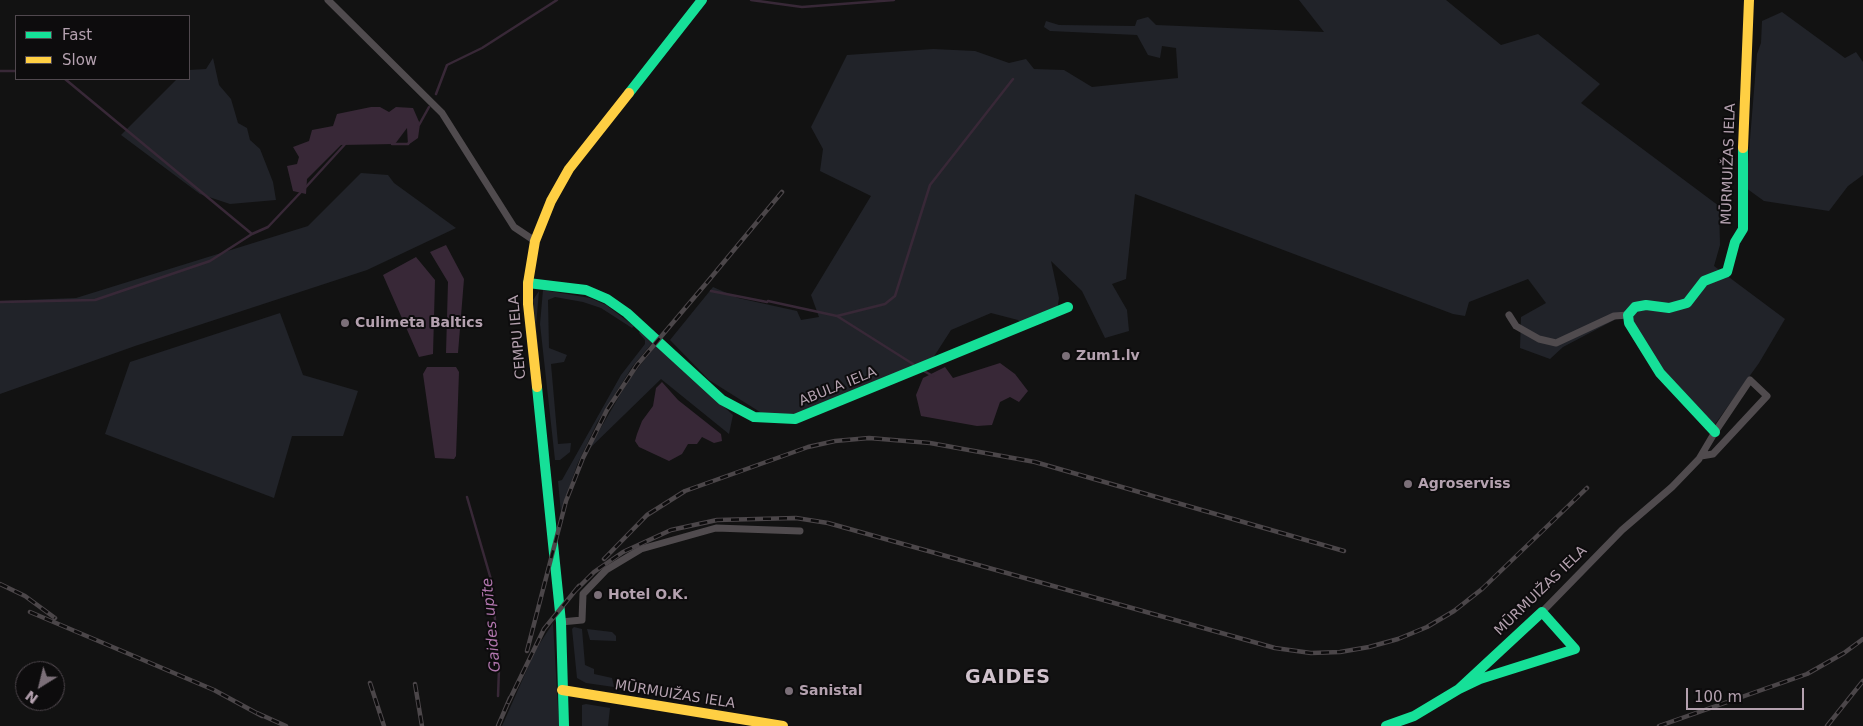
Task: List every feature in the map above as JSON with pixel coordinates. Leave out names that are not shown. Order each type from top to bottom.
[{"type":"street","points":[[328,0],[442,113],[514,227],[535,241]]},
{"type":"street","name":"CEMPU IELA","points":[[564,726],[561,622],[530,327],[528,283],[531,262],[535,241],[550,201],[569,169],[702,0]]},
{"type":"street","name":"MŪRMUIŽAS IELA","points":[[1628,314],[1635,307],[1646,305],[1668,308],[1687,303],[1704,281],[1727,272],[1735,242],[1743,229],[1742,162],[1749,0]]},
{"type":"street","name":"ABULA IELA","points":[[528,283],[586,290],[607,300],[627,313],[722,400],[754,417],[795,419],[1068,307]]},
{"type":"street","points":[[1509,315],[1516,326],[1538,339],[1556,342],[1614,316],[1628,314],[1629,323],[1660,374],[1715,432]]},
{"type":"street","name":"MŪRMUIŽAS IELA","points":[[1386,726],[1414,716],[1459,689],[1542,612],[1622,530],[1672,487],[1701,456],[1750,380],[1767,396],[1713,454],[1701,456]]},
{"type":"street","points":[[561,622],[582,620],[583,594],[606,570],[641,548],[716,528],[800,531]]},
{"type":"street","points":[[1459,689],[1480,679],[1575,649],[1542,612]]},
{"type":"street","name":"MŪRMUIŽAS IELA","points":[[562,690],[783,726]]},
{"type":"shaded area","points":[[1299,0],[1446,0],[1501,45],[1538,34],[1600,84],[1581,103],[1719,206],[1720,245],[1714,266],[1785,319],[1759,363],[1713,427],[1664,377],[1622,316],[1563,347],[1550,359],[1520,348],[1521,317],[1546,303],[1528,279],[1469,302],[1465,316],[1453,314],[1135,194],[1126,279],[1112,284],[1127,310],[1129,331],[1105,338],[1082,291],[1051,261],[1059,298],[1056,318],[1026,329],[1018,320],[991,313],[951,330],[933,358],[796,416],[768,417],[709,380],[670,340],[713,287],[738,298],[797,311],[801,320],[819,317],[811,295],[871,196],[820,171],[823,149],[811,127],[847,55],[933,49],[975,51],[1009,63],[1026,59],[1034,69],[1064,70],[1092,87],[1178,78],[1176,48],[1162,46],[1160,58],[1148,55],[1137,35],[1050,31],[1044,27],[1046,21],[1059,25],[1135,26],[1137,20],[1148,17],[1156,25],[1324,32]]},
{"type":"shaded area","points":[[1782,12],[1845,58],[1856,52],[1863,62],[1863,175],[1848,186],[1829,211],[1764,201],[1746,188],[1757,54],[1761,43],[1762,21]]},
{"type":"shaded area","points":[[213,58],[219,85],[231,99],[238,123],[247,128],[250,140],[260,149],[273,182],[276,200],[230,204],[200,194],[121,135],[176,80],[190,80],[190,70],[206,69]]},
{"type":"shaded area","points":[[380,107],[389,112],[396,107],[413,108],[420,124],[418,138],[408,145],[407,128],[395,144],[341,145],[307,179],[306,194],[293,191],[287,166],[297,164],[299,157],[293,147],[309,141],[312,130],[333,126],[337,114]]},
{"type":"shaded area","points":[[361,173],[388,175],[394,183],[456,228],[367,270],[135,346],[0,394],[0,301],[76,298],[308,226]]},
{"type":"shaded area","points":[[446,245],[464,279],[458,353],[446,353],[448,282],[430,252]]},
{"type":"shaded area","points":[[416,257],[435,280],[433,354],[419,357],[383,275]]},
{"type":"shaded area","points":[[543,290],[590,298],[606,305],[634,326],[632,328],[601,308],[583,302],[555,297],[548,300],[549,348],[567,355],[564,362],[551,364],[558,444],[571,443],[570,452],[560,460],[555,460],[540,324]]},
{"type":"shaded area","points":[[539,291],[536,326],[542,392],[533,300]]},
{"type":"shaded area","points":[[280,313],[303,375],[358,391],[343,436],[292,436],[274,498],[105,434],[130,362]]},
{"type":"shaded area","points":[[640,331],[653,342],[632,367],[597,423],[577,465],[561,513],[558,481],[562,480],[621,375],[645,344],[645,340],[639,333]]},
{"type":"shaded area","points":[[656,345],[733,415],[729,434],[661,379],[588,450],[628,381]]},
{"type":"shaded area","points":[[1000,363],[1015,374],[1028,391],[1019,402],[1010,397],[1000,402],[992,425],[977,426],[921,416],[916,395],[923,378],[945,367],[953,378]]},
{"type":"shaded area","points":[[427,367],[456,367],[459,372],[456,456],[454,459],[435,458],[423,374]]},
{"type":"shaded area","points":[[662,382],[678,400],[721,434],[722,441],[714,443],[702,437],[697,444],[688,444],[682,454],[669,461],[639,447],[635,441],[637,434],[642,421],[653,406],[656,388]]},
{"type":"shaded area","points":[[553,623],[559,726],[502,726],[536,649]]},
{"type":"shaded area","points":[[574,627],[582,629],[585,665],[594,669],[594,674],[612,678],[614,687],[586,683],[577,678],[572,629]]},
{"type":"shaded area","points":[[587,629],[612,632],[616,636],[616,641],[590,640]]},
{"type":"shaded area","points":[[582,705],[610,708],[608,726],[582,726]]},
{"type":"waterway","points":[[436,94],[447,65],[482,48],[557,0]]},
{"type":"waterway","points":[[751,0],[802,7],[894,0]]},
{"type":"waterway","points":[[0,71],[15,71]]},
{"type":"waterway","points":[[913,364],[837,316],[885,304],[895,296],[930,185],[1013,79]]},
{"type":"waterway","points":[[66,80],[252,234],[268,227],[301,192]]},
{"type":"waterway","points":[[419,125],[429,107]]},
{"type":"waterway","points":[[392,144],[408,144],[410,141]]},
{"type":"waterway","points":[[305,188],[347,142]]},
{"type":"waterway","points":[[0,302],[95,300],[210,261],[252,234]]},
{"type":"waterway","points":[[711,291],[767,302]]},
{"type":"waterway","points":[[768,301],[837,316]]},
{"type":"waterway","points":[[922,370],[933,376]]},
{"type":"waterway","name":"Gaides upīte","points":[[467,497],[492,583],[499,669],[498,696]]},
{"type":"railway","points":[[527,651],[566,501],[583,458],[607,410],[637,365],[782,192]]},
{"type":"railway","points":[[604,559],[647,515],[685,491],[808,447],[835,441],[869,438],[930,443],[1035,462],[1344,551]]},
{"type":"railway","points":[[575,591],[594,572],[623,552],[671,530],[717,520],[796,518],[828,523],[1275,648],[1311,653],[1340,652],[1398,639],[1427,627],[1454,611],[1482,589],[1587,488]]},
{"type":"railway","points":[[0,584],[25,596],[55,618]]},
{"type":"railway","points":[[508,703],[544,629],[579,586]]},
{"type":"railway","points":[[30,612],[214,690],[262,716]]},
{"type":"railway","points":[[1659,726],[1807,674],[1844,653],[1863,639]]},
{"type":"railway","points":[[1827,726],[1863,681]]},
{"type":"railway","points":[[370,683],[384,726]]},
{"type":"railway","points":[[415,684],[422,726]]},
{"type":"railway","points":[[498,726],[510,698]]},
{"type":"railway","points":[[257,713],[286,726]]},
{"type":"traffic: fast","points":[[629,93],[702,0]]},
{"type":"traffic: fast","points":[[1715,432],[1660,373],[1629,323],[1628,315],[1635,307],[1646,305],[1669,308],[1687,303],[1704,281],[1727,272],[1735,242],[1743,229],[1743,148]]},
{"type":"traffic: fast","points":[[528,283],[586,290],[607,299],[627,313],[722,400],[754,417],[795,419],[1068,307]]},
{"type":"traffic: fast","points":[[537,387],[561,622],[564,726]]},
{"type":"traffic: fast","points":[[1386,726],[1414,716],[1459,689],[1542,612],[1575,649],[1480,679],[1459,689]]},
{"type":"traffic: slow","points":[[1743,148],[1749,0]]},
{"type":"traffic: slow","points":[[537,387],[528,304],[528,283],[535,241],[551,201],[569,169],[629,93]]},
{"type":"traffic: slow","points":[[562,690],[783,726]]},
{"type":"place","name":"Culimeta Baltics","points":[[345,323]]},
{"type":"place","name":"Zum1.lv","points":[[1066,356]]},
{"type":"place","name":"Agroserviss","points":[[1408,484]]},
{"type":"place","name":"Hotel O.K.","points":[[598,595]]},
{"type":"place","name":"Sanistal","points":[[789,691]]},
{"type":"district","name":"GAIDES","points":[[1008,678]]}]
